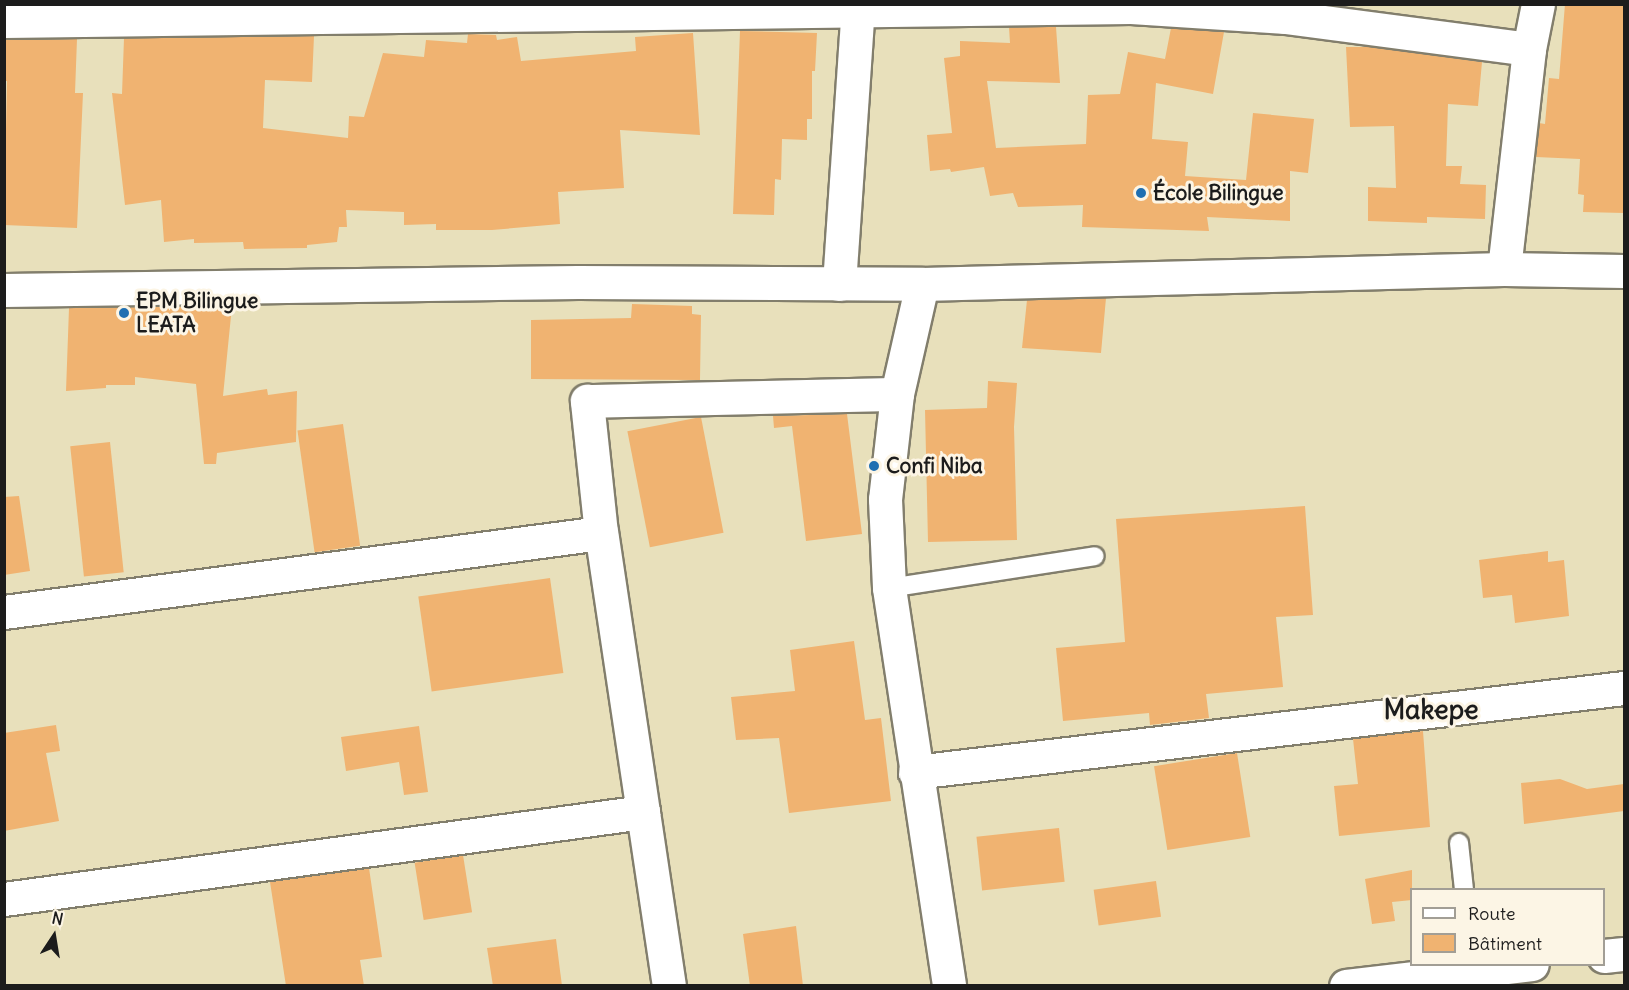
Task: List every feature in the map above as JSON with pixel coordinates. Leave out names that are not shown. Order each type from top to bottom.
[{"type":"street","points":[[1504,268],[1529,49],[1538,4]]},
{"type":"street","points":[[4,21],[858,8],[1131,7],[1287,17],[1529,49]]},
{"type":"street","points":[[839,284],[858,8]]},
{"type":"street","points":[[4,290],[578,282],[922,284],[1504,268],[1624,271]]},
{"type":"street","points":[[922,284],[897,393],[885,499],[889,588],[949,986]]},
{"type":"street","points":[[669,986],[601,533],[587,401],[897,393]]},
{"type":"street","points":[[4,612],[601,533]]},
{"type":"street","points":[[915,772],[1624,688]]},
{"type":"street","points":[[4,900],[643,812]]},
{"type":"street","points":[[1605,956],[1624,954]]},
{"type":"street","points":[[1346,986],[1472,968],[1502,966]]},
{"type":"lane","points":[[889,588],[1095,556]]},
{"type":"lane","points":[[1459,843],[1464,888]]},
{"type":"building","points":[[1565,4],[1624,4],[1624,213],[1583,212],[1584,195],[1578,194],[1580,159],[1536,157],[1539,123],[1545,124],[1549,78],[1559,79]]},
{"type":"building","points":[[1009,27],[1056,27],[1060,83],[987,81],[996,148],[1086,144],[1088,95],[1120,94],[1128,52],[1165,59],[1171,28],[1224,32],[1213,94],[1156,83],[1152,139],[1188,142],[1185,176],[1246,180],[1253,113],[1314,119],[1308,173],[1290,171],[1290,221],[1207,217],[1209,231],[1082,227],[1083,205],[1018,207],[1013,193],[990,196],[984,167],[951,172],[950,169],[930,171],[927,135],[952,133],[944,58],[960,56],[960,41],[1010,43]]},
{"type":"building","points":[[740,31],[817,33],[815,71],[812,71],[812,119],[807,119],[807,140],[782,139],[781,180],[775,179],[774,215],[733,214]]},
{"type":"building","points":[[693,33],[700,135],[620,130],[624,188],[558,192],[560,224],[492,230],[436,230],[436,224],[404,225],[404,212],[346,210],[347,227],[339,227],[337,242],[307,245],[307,248],[244,249],[243,242],[194,243],[194,239],[164,242],[161,200],[125,205],[112,93],[122,94],[124,38],[314,36],[312,82],[265,80],[263,128],[348,138],[349,116],[364,117],[383,53],[424,57],[426,40],[467,43],[468,34],[496,35],[497,40],[517,37],[521,61],[636,51],[635,37]]},
{"type":"building","points":[[77,39],[75,93],[83,93],[77,228],[4,225],[7,81],[4,81],[4,40]]},
{"type":"building","points":[[1346,47],[1372,47],[1482,62],[1478,106],[1448,104],[1446,166],[1462,166],[1460,184],[1486,185],[1485,219],[1427,217],[1427,223],[1368,221],[1368,187],[1396,188],[1394,126],[1350,127]]},
{"type":"building","points":[[1106,298],[1101,353],[1022,348],[1027,300]]},
{"type":"building","points":[[632,304],[692,306],[692,314],[701,315],[700,380],[531,379],[531,320],[631,318]]},
{"type":"building","points":[[232,306],[223,396],[267,389],[268,395],[297,391],[296,442],[217,453],[216,464],[204,464],[196,384],[135,377],[135,385],[106,385],[106,388],[66,391],[69,308]]},
{"type":"building","points":[[988,381],[1017,383],[1014,427],[1017,540],[928,542],[925,410],[987,408]]},
{"type":"building","points":[[847,414],[862,534],[806,541],[792,426],[774,428],[773,416]]},
{"type":"building","points":[[701,417],[724,533],[650,547],[627,431]]},
{"type":"building","points":[[343,424],[360,546],[315,552],[297,430]]},
{"type":"building","points":[[110,442],[124,572],[84,576],[70,446]]},
{"type":"building","points":[[19,496],[30,571],[4,575],[4,497]]},
{"type":"building","points":[[1305,506],[1313,615],[1276,617],[1283,687],[1206,694],[1209,718],[1150,725],[1149,713],[1063,721],[1056,648],[1125,642],[1116,519]]},
{"type":"building","points":[[1548,551],[1548,562],[1564,560],[1569,616],[1515,623],[1512,595],[1483,598],[1479,560]]},
{"type":"building","points":[[550,578],[563,673],[432,692],[418,597]]},
{"type":"building","points":[[854,641],[865,720],[881,718],[891,801],[789,813],[779,738],[736,740],[731,697],[795,691],[790,650]]},
{"type":"building","points":[[56,725],[60,751],[46,753],[59,821],[4,831],[4,733]]},
{"type":"building","points":[[419,726],[428,792],[404,795],[399,762],[346,771],[341,737]]},
{"type":"building","points":[[1423,731],[1430,827],[1339,836],[1334,786],[1358,784],[1353,739]]},
{"type":"building","points":[[1237,753],[1250,837],[1167,850],[1154,766]]},
{"type":"building","points":[[1560,779],[1587,789],[1624,784],[1624,811],[1524,824],[1521,783]]},
{"type":"building","points":[[1059,828],[1065,882],[982,890],[976,837]]},
{"type":"building","points":[[463,855],[472,912],[424,920],[415,863]]},
{"type":"building","points":[[369,868],[382,957],[360,960],[364,986],[286,986],[270,882]]},
{"type":"building","points":[[1412,870],[1410,900],[1392,902],[1395,921],[1372,924],[1365,879]]},
{"type":"building","points":[[1156,881],[1161,917],[1099,925],[1094,890]]},
{"type":"building","points":[[796,926],[803,986],[750,986],[743,934]]},
{"type":"building","points":[[556,939],[562,986],[493,986],[487,948]]},
{"type":"place","name":"École Bilingue","points":[[1141,193]]},
{"type":"place","name":"EPM Bilingue LEATA","points":[[124,313]]},
{"type":"place","name":"Confi Niba","points":[[874,466]]},
{"type":"district","name":"Makepe","points":[[1431,710]]}]
